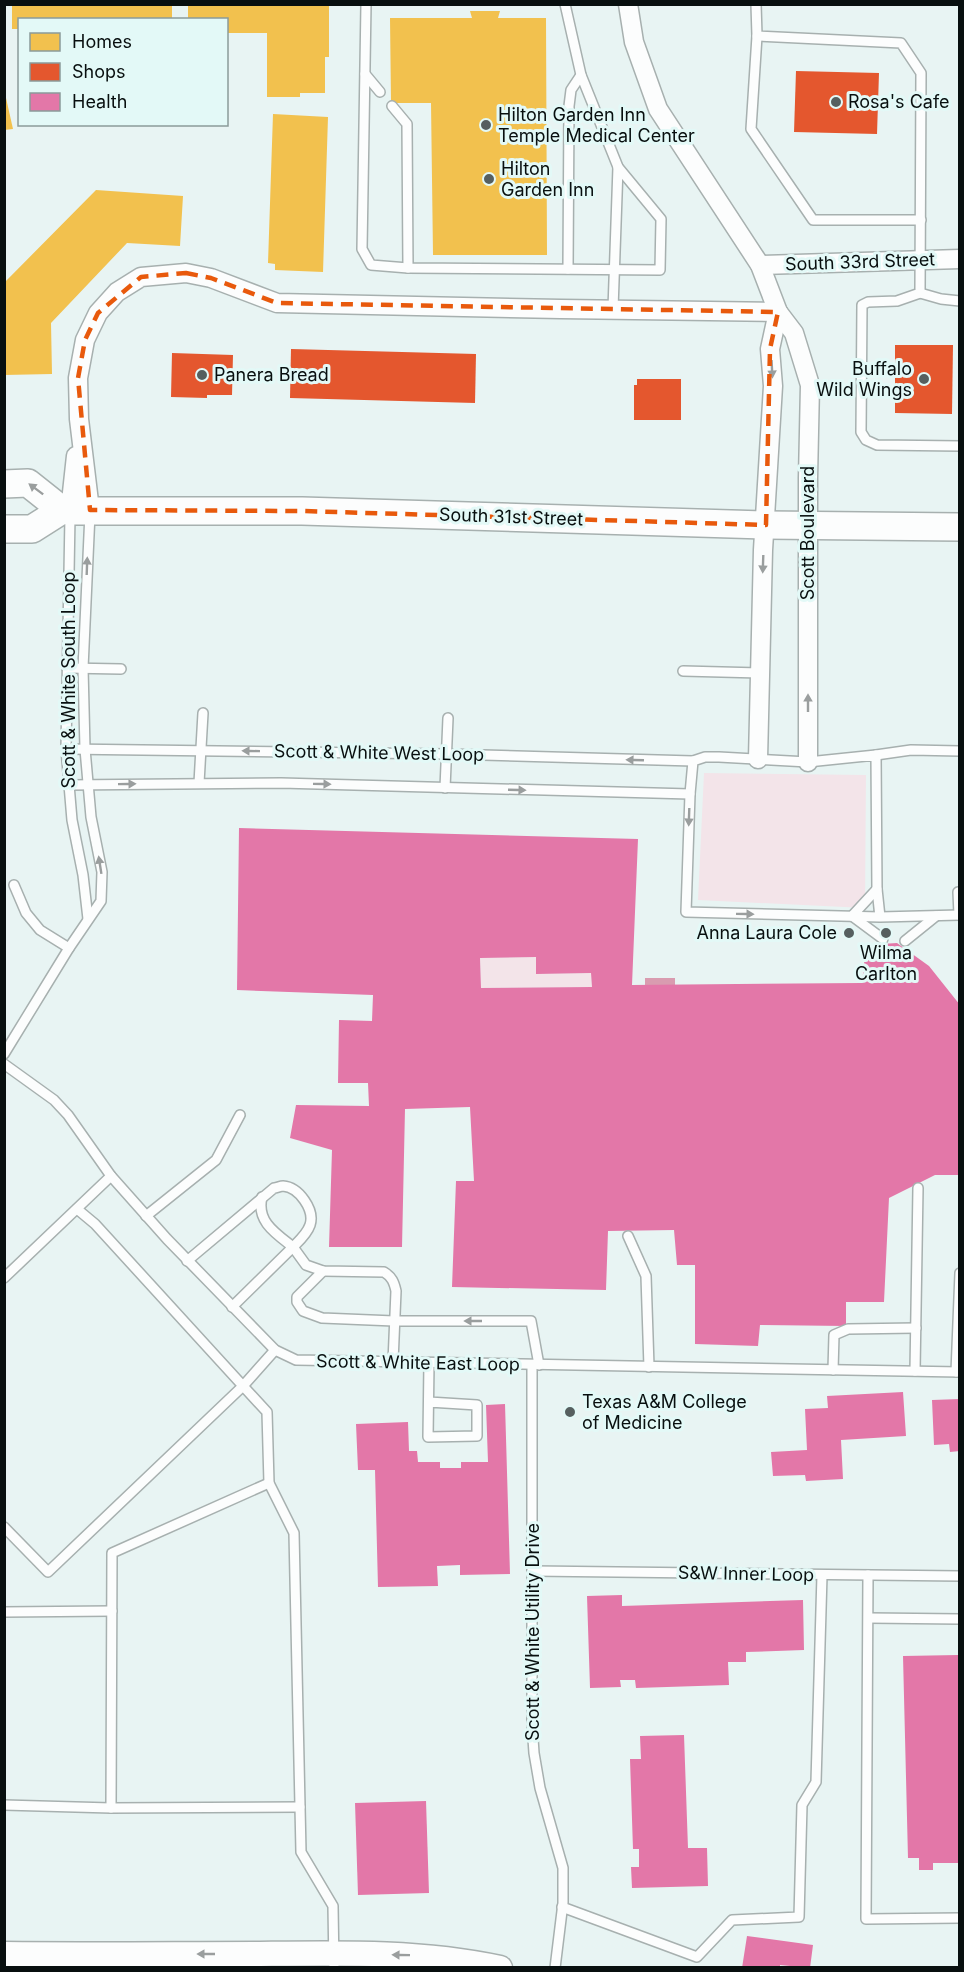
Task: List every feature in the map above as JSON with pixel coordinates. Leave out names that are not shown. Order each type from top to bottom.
[{"type":"main road","points":[[4,484],[28,483],[74,510]]},
{"type":"main road","name":"South 31st Street","points":[[74,510],[302,511],[766,525],[960,527]]},
{"type":"main road","points":[[4,529],[32,529],[74,510]]},
{"type":"street","name":"Scott Boulevard","points":[[628,4],[634,42],[658,109],[760,264],[778,312],[794,333],[810,386],[807,478],[809,526],[808,762]]},
{"type":"street","name":"South 33rd Street","points":[[760,264],[960,259]]},
{"type":"street","points":[[74,510],[79,419],[78,378],[85,340],[98,313],[117,292],[141,278],[186,273],[211,278],[277,303],[778,312],[770,349],[772,386],[763,550],[758,759]]},
{"type":"street","points":[[4,1954],[335,1960],[413,1955],[474,1962],[500,1968]]},
{"type":"lane","points":[[366,4],[362,249],[371,265],[408,268],[660,270],[662,219],[618,167],[581,75],[565,4]]},
{"type":"lane","points":[[756,4],[757,36],[751,129],[813,220],[921,220]]},
{"type":"lane","points":[[757,36],[901,43],[921,73],[920,293]]},
{"type":"lane","points":[[365,74],[380,92]]},
{"type":"lane","points":[[568,269],[569,106],[571,90],[581,75]]},
{"type":"lane","points":[[392,106],[407,124],[408,268]]},
{"type":"lane","points":[[613,309],[618,167]]},
{"type":"lane","points":[[960,300],[941,299],[920,293],[897,301],[862,304],[861,432],[866,440],[877,446],[960,446]]},
{"type":"lane","name":"Scott & White South Loop","points":[[74,510],[66,749],[72,820],[83,874],[88,919]]},
{"type":"lane","name":"Scott & White South Loop","points":[[4,1054],[69,948],[101,901],[102,872],[91,817],[85,748],[74,510]]},
{"type":"lane","points":[[67,668],[122,669]]},
{"type":"lane","points":[[683,671],[760,673]]},
{"type":"lane","points":[[199,783],[203,713]]},
{"type":"lane","points":[[445,788],[448,718]]},
{"type":"lane","name":"Scott & White West Loop","points":[[66,749],[447,754],[693,761],[705,757],[808,762],[911,750],[960,751]]},
{"type":"lane","points":[[876,754],[877,889],[880,917]]},
{"type":"lane","points":[[693,761],[686,912],[880,917],[959,915],[958,892]]},
{"type":"lane","name":"Scott & White West Loop","points":[[68,785],[199,783],[690,795]]},
{"type":"lane","points":[[14,885],[26,913],[40,930],[69,948]]},
{"type":"lane","points":[[852,916],[877,889]]},
{"type":"lane","points":[[905,941],[936,915]]},
{"type":"lane","points":[[852,916],[883,939]]},
{"type":"lane","name":"Scott & White East Loop","points":[[4,1064],[54,1100],[68,1115],[111,1176],[187,1261],[275,1350],[296,1360],[958,1372]]},
{"type":"lane","points":[[146,1216],[216,1160],[240,1116]]},
{"type":"lane","points":[[4,1278],[111,1176]]},
{"type":"lane","points":[[187,1261],[274,1188],[284,1186],[294,1190],[304,1199],[311,1215],[310,1225],[302,1238],[232,1307]]},
{"type":"lane","points":[[915,1371],[918,1188]]},
{"type":"lane","points":[[262,1197],[260,1214],[266,1224],[293,1247],[306,1265],[323,1271],[384,1272],[390,1276],[395,1283],[396,1292],[393,1362]]},
{"type":"lane","points":[[77,1209],[95,1224],[267,1412],[269,1483],[294,1533],[301,1852],[333,1906],[335,1960]]},
{"type":"lane","points":[[628,1236],[646,1276],[649,1367]]},
{"type":"lane","points":[[323,1271],[297,1297],[297,1302],[303,1311],[322,1318],[394,1322]]},
{"type":"lane","points":[[958,1372],[960,1273]]},
{"type":"lane","name":"Scott & White Utility Drive","points":[[394,1322],[531,1322],[536,1365],[532,1724],[540,1788],[563,1868],[562,1907],[555,1968]]},
{"type":"lane","points":[[833,1370],[834,1335],[848,1329],[916,1328]]},
{"type":"lane","points":[[4,1527],[48,1572],[243,1386],[275,1350]]},
{"type":"lane","points":[[429,1363],[429,1402],[429,1437],[477,1436],[477,1405],[429,1402]]},
{"type":"lane","points":[[111,1808],[112,1553],[269,1483]]},
{"type":"lane","name":"S&W Inner Loop","points":[[533,1571],[960,1576]]},
{"type":"lane","points":[[562,1907],[697,1957],[732,1920],[799,1917],[802,1805],[816,1782],[822,1575]]},
{"type":"lane","points":[[868,1575],[866,1918],[960,1918]]},
{"type":"lane","points":[[4,1612],[112,1611]]},
{"type":"lane","points":[[869,1618],[960,1619]]},
{"type":"lane","points":[[4,1805],[111,1808],[300,1807]]},
{"type":"highlighted area","points":[[186,273],[211,278],[277,303],[778,312],[770,349],[766,525],[302,511],[90,510],[78,378],[85,340],[98,313],[141,277]]},
{"type":"shaded area","points":[[704,773],[866,775],[865,908],[698,900]]},
{"type":"shaded area","points":[[536,957],[536,974],[591,973],[592,987],[481,988],[480,958]]},
{"type":"shaded area","points":[[645,978],[675,978],[675,990],[645,990]]},
{"type":"building: Homes","points":[[12,4],[172,4],[172,18],[18,18],[18,29],[12,29]]},
{"type":"building: Homes","points":[[188,4],[329,4],[329,57],[325,57],[325,93],[300,93],[300,97],[267,97],[267,33],[228,33],[228,18],[188,18]]},
{"type":"building: Homes","name":"Hilton Garden Inn","points":[[470,11],[500,11],[498,18],[546,18],[547,255],[433,255],[431,103],[391,103],[390,18],[472,18]]},
{"type":"building: Homes","points":[[4,89],[13,129],[4,130]]},
{"type":"building: Homes","points":[[273,114],[328,117],[323,272],[275,270],[275,264],[268,263]]},
{"type":"building: Homes","points":[[96,190],[183,196],[180,246],[127,243],[51,323],[52,374],[4,375],[4,283]]},
{"type":"building: Shops","name":"Rosa's Cafe","points":[[796,71],[879,73],[877,134],[794,132]]},
{"type":"building: Shops","name":"Buffalo Wild Wings","points":[[895,345],[953,345],[952,414],[895,413]]},
{"type":"building: Shops","points":[[291,349],[476,354],[475,403],[290,398]]},
{"type":"building: Shops","name":"Panera Bread","points":[[172,353],[233,355],[232,395],[207,395],[207,398],[171,397]]},
{"type":"building: Shops","points":[[637,379],[681,379],[681,420],[634,420],[634,385],[637,385]]},
{"type":"building: Health","points":[[239,828],[638,839],[632,985],[862,983],[866,945],[897,943],[929,966],[960,1005],[960,1175],[935,1175],[889,1198],[884,1302],[846,1302],[846,1326],[760,1325],[758,1346],[695,1344],[695,1265],[677,1265],[674,1230],[608,1231],[606,1290],[452,1287],[456,1181],[474,1181],[470,1107],[405,1109],[402,1247],[329,1247],[332,1150],[290,1138],[296,1105],[369,1106],[368,1083],[338,1083],[339,1020],[372,1021],[373,995],[237,990]],"holes":[[[536,957],[536,974],[591,973],[592,987],[481,988],[480,958]]]},
{"type":"building: Health","points":[[903,1392],[906,1436],[841,1440],[843,1479],[806,1481],[805,1475],[773,1476],[771,1452],[807,1450],[805,1409],[828,1408],[827,1396]]},
{"type":"building: Health","points":[[960,1399],[960,1451],[950,1452],[949,1444],[934,1445],[932,1400]]},
{"type":"building: Health","points":[[505,1404],[510,1574],[460,1575],[460,1565],[437,1566],[438,1586],[378,1587],[375,1470],[358,1470],[356,1424],[408,1422],[409,1451],[417,1451],[418,1462],[440,1462],[440,1468],[461,1468],[461,1462],[488,1462],[486,1405]]},
{"type":"building: Health","points":[[622,1595],[622,1606],[803,1600],[804,1650],[746,1652],[746,1662],[728,1662],[729,1685],[636,1688],[635,1680],[620,1680],[621,1687],[590,1688],[587,1596]]},
{"type":"building: Health","points":[[903,1656],[960,1656],[960,1863],[933,1863],[933,1870],[919,1870],[919,1858],[908,1858]]},
{"type":"building: Health","points":[[684,1735],[688,1848],[707,1848],[708,1886],[632,1888],[631,1867],[639,1867],[639,1849],[633,1849],[630,1759],[641,1759],[640,1736]]},
{"type":"building: Health","points":[[426,1801],[429,1893],[358,1895],[355,1803]]},
{"type":"building: Health","points":[[747,1936],[813,1945],[810,1968],[780,1965],[780,1968],[742,1968]]},
{"type":"place","name":"Rosa's Cafe","points":[[836,102]]},
{"type":"place","name":"Hilton Garden Inn Temple Medical Center","points":[[486,125]]},
{"type":"place","name":"Hilton Garden Inn","points":[[489,179]]},
{"type":"place","name":"Panera Bread","points":[[202,375]]},
{"type":"place","name":"Buffalo Wild Wings","points":[[924,379]]},
{"type":"place","name":"Anna Laura Cole","points":[[849,933]]},
{"type":"place","name":"Wilma Carlton","points":[[886,933]]},
{"type":"place","name":"Texas A&M College of Medicine","points":[[570,1412]]}]
